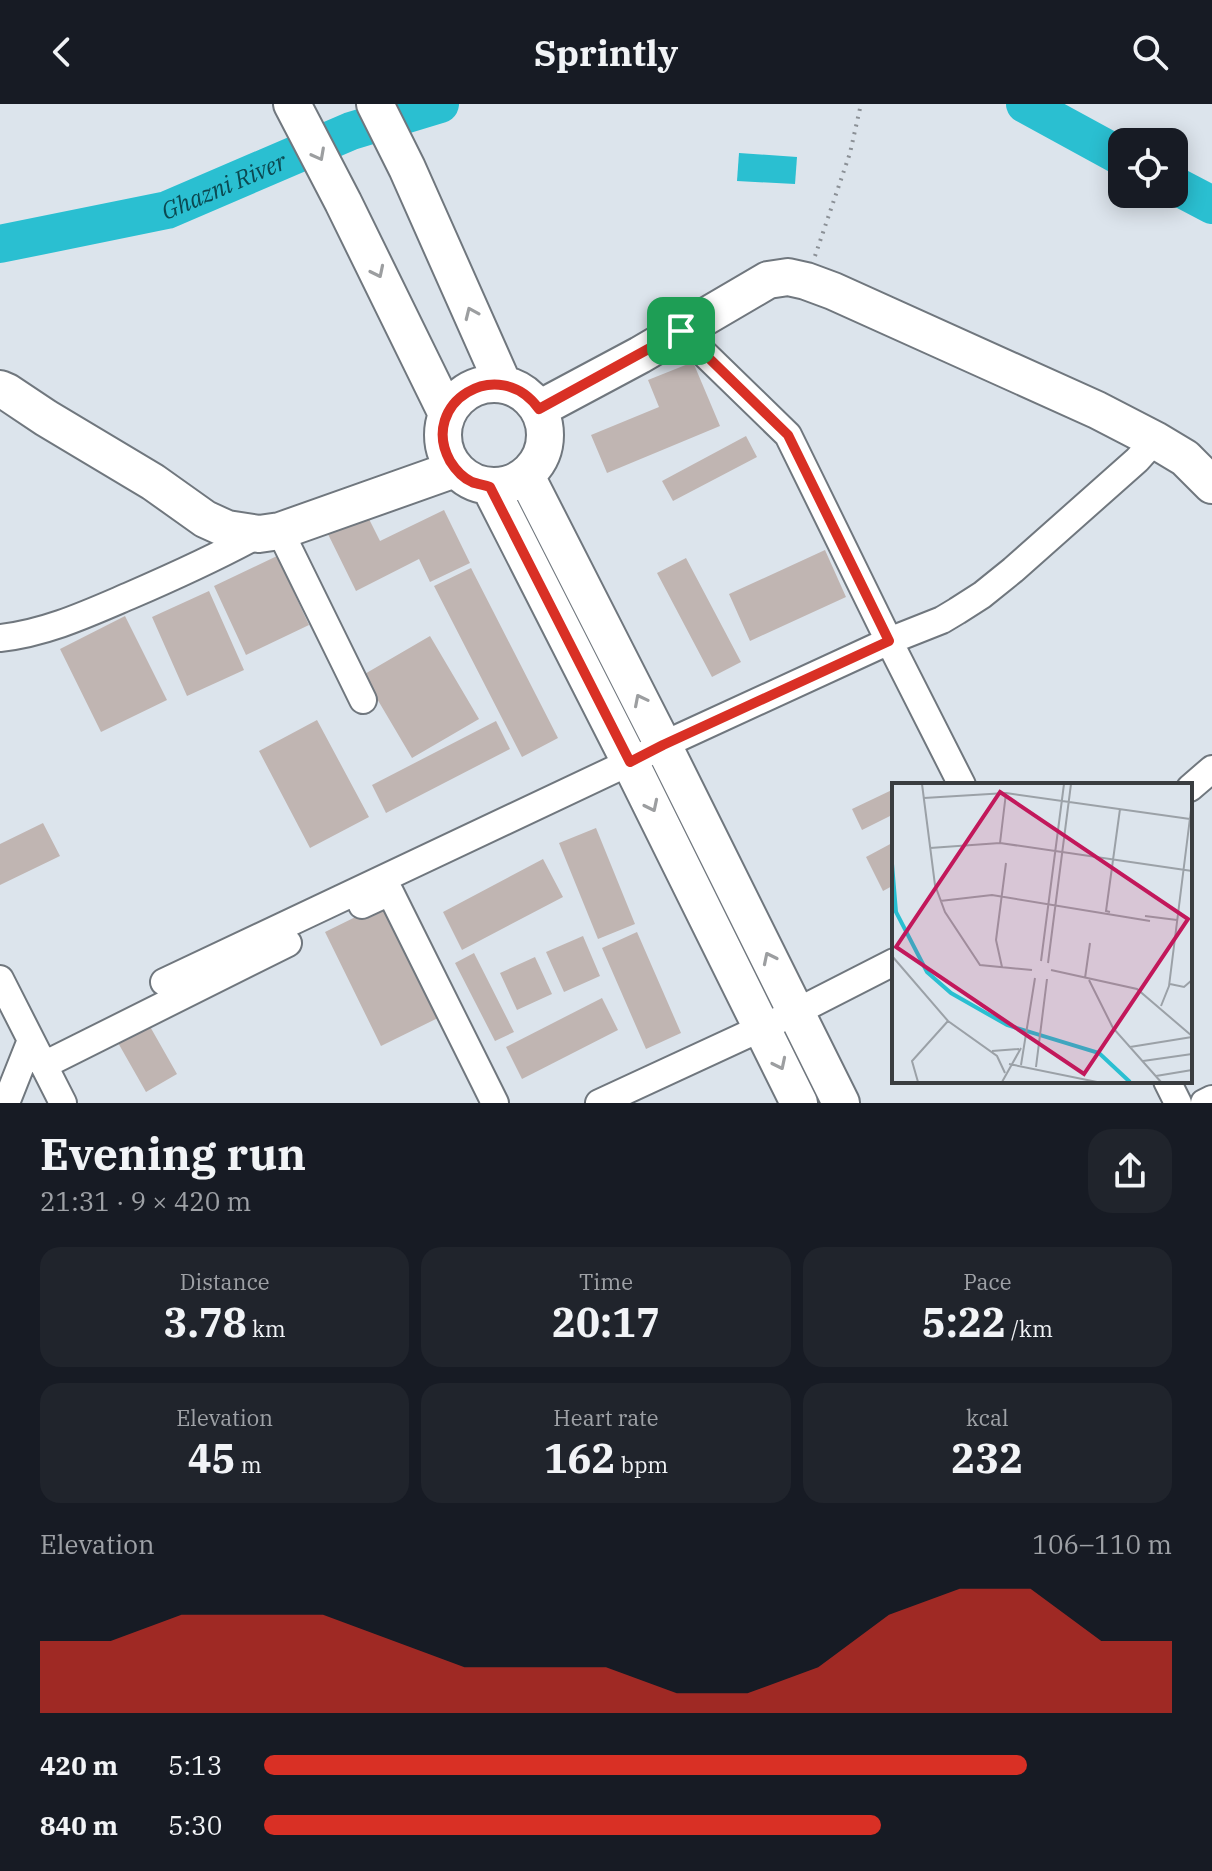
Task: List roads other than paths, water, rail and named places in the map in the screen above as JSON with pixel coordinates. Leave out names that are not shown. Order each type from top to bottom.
[{"type":"street","points":[[375,104],[407,168],[503,384]]},
{"type":"street","points":[[293,106],[447,414]]},
{"type":"street","points":[[539,409],[768,280],[788,277],[833,291],[1097,410],[1185,458],[1212,485]]},
{"type":"street","points":[[681,331],[788,435],[961,783]]},
{"type":"street","points":[[486,384],[514,387],[539,409],[545,427],[545,445],[538,462],[526,476],[509,485],[490,487],[471,481],[455,469],[445,452],[443,433],[447,414],[457,400],[470,390],[486,384]]},
{"type":"street","points":[[0,389],[153,482],[205,519],[227,529],[269,532]]},
{"type":"street","points":[[164,982],[663,745],[889,641],[942,620],[982,595],[1013,570],[1137,460],[1155,440]]},
{"type":"street","points":[[0,638],[41,631],[88,614],[269,532],[455,469]]},
{"type":"street","points":[[526,476],[841,1103]]},
{"type":"street","points":[[490,487],[799,1103]]},
{"type":"street","points":[[269,532],[363,700]]},
{"type":"street","points":[[1192,786],[1212,769]]},
{"type":"street","points":[[44,1065],[390,892],[495,1103]]},
{"type":"street","points":[[599,1103],[796,1012],[892,963]]},
{"type":"street","points":[[0,979],[63,1103]]},
{"type":"street","points":[[6,1103],[31,1040]]},
{"type":"street","points":[[1168,1083],[1178,1103]]},
{"type":"street","points":[[1204,1103],[1212,1099]]},
{"type":"water","points":[[739,153],[797,157],[795,184],[737,181]]},
{"type":"waterway","name":"Ghazni River","points":[[0,244],[167,210],[351,131],[440,104]]},
{"type":"waterway","name":"Ghazni River","points":[[1025,104],[1108,149]]},
{"type":"waterway","name":"Ghazni River","points":[[1188,192],[1212,205]]}]
